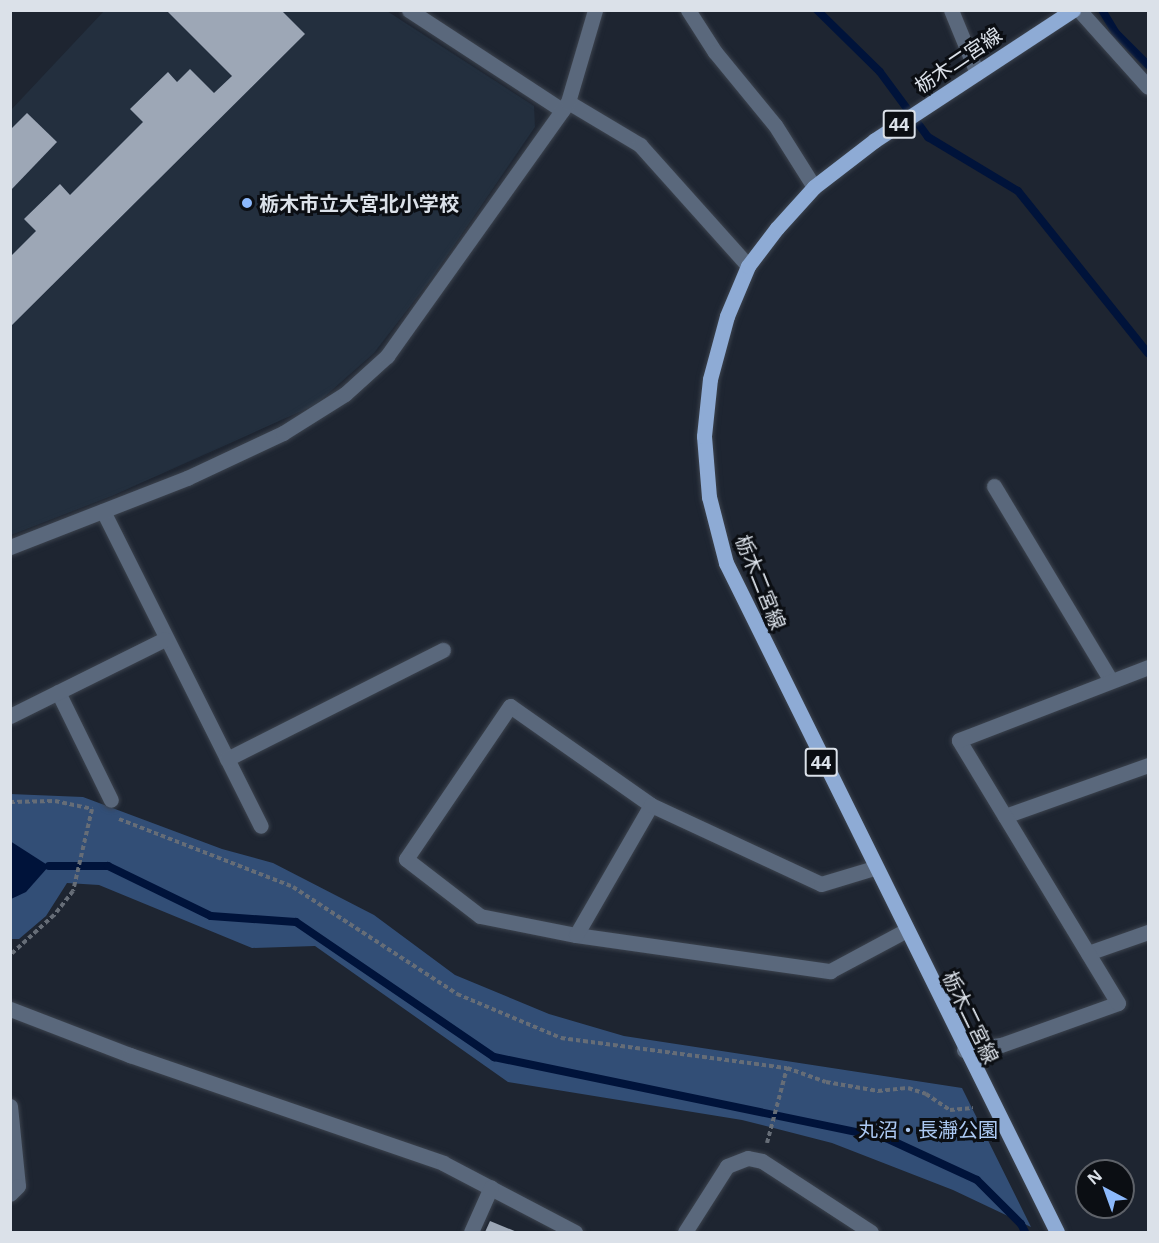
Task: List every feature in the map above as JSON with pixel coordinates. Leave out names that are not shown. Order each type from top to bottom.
[{"type":"main road","name":"栃木二宮線","points":[[1057,1233],[905,931],[726,563],[709,497],[704,436],[710,379],[727,316],[748,266],[814,187],[875,140],[1073,10]]},
{"type":"street","points":[[409,10],[565,106],[640,145],[748,266]]},
{"type":"street","points":[[10,547],[103,511],[283,433],[345,394],[393,348],[565,106],[595,10]]},
{"type":"street","points":[[688,10],[715,51],[775,125],[814,187]]},
{"type":"street","points":[[951,10],[977,73]]},
{"type":"street","points":[[1079,10],[1149,87]]},
{"type":"street","points":[[993,486],[1111,681]]},
{"type":"street","points":[[103,511],[165,639],[261,826]]},
{"type":"street","points":[[10,716],[165,639]]},
{"type":"street","points":[[227,759],[443,650]]},
{"type":"street","points":[[964,1050],[1001,1045],[1118,1003],[959,740],[1149,667]]},
{"type":"street","points":[[58,692],[106,806]]},
{"type":"street","points":[[874,868],[821,884],[651,805],[510,706],[406,858],[480,916],[576,935],[830,971],[905,931]]},
{"type":"street","points":[[1005,816],[1149,765]]},
{"type":"street","points":[[576,935],[651,805]]},
{"type":"street","points":[[1088,953],[1149,932]]},
{"type":"street","points":[[10,1009],[130,1055],[442,1163],[575,1233]]},
{"type":"street","points":[[10,1106],[18,1186],[10,1194]]},
{"type":"street","points":[[685,1233],[727,1166],[748,1158],[762,1161],[871,1232]]},
{"type":"street","points":[[471,1233],[491,1187]]},
{"type":"path","points":[[10,802],[55,801],[92,809],[106,806]]},
{"type":"path","points":[[10,955],[54,915],[73,891],[92,809]]},
{"type":"path","points":[[113,816],[293,887],[458,994],[561,1038],[788,1068],[826,1082],[878,1091],[908,1088],[926,1094],[950,1110],[992,1106]]},
{"type":"path","points":[[762,1161],[788,1068]]},
{"type":"shaded area","name":"栃木市立大宮北小学校","points":[[104,11],[387,11],[534,106],[535,127],[431,279],[374,353],[315,405],[114,495],[11,535],[11,110]]},
{"type":"shaded area","points":[[10,841],[49,866],[26,892],[11,899]]},
{"type":"green space","name":"丸沼・長瀞公園","points":[[10,794],[83,797],[222,849],[273,863],[374,915],[455,975],[549,1014],[624,1036],[962,1088],[1031,1227],[953,1190],[832,1143],[742,1120],[508,1082],[315,946],[252,948],[99,885],[67,883],[46,916],[19,939],[11,939]]},
{"type":"building","points":[[166,10],[281,10],[305,34],[10,327],[10,257],[36,231],[24,219],[60,184],[70,195],[143,122],[130,109],[168,72],[177,82],[190,69],[214,93],[232,76]]},
{"type":"building","points":[[27,113],[57,142],[10,191],[10,130]]},
{"type":"building","points":[[490,1221],[517,1232],[485,1232]]},
{"type":"waterway","points":[[817,10],[880,72],[928,137],[1018,191],[1148,353]]},
{"type":"waterway","points":[[1102,10],[1115,32],[1148,65]]},
{"type":"waterway","points":[[49,866],[108,866],[211,916],[296,922],[494,1057],[886,1138],[977,1180],[1021,1224],[1025,1232]]},
{"type":"place","name":"栃木市立大宮北小学校","points":[[247,203]]}]
